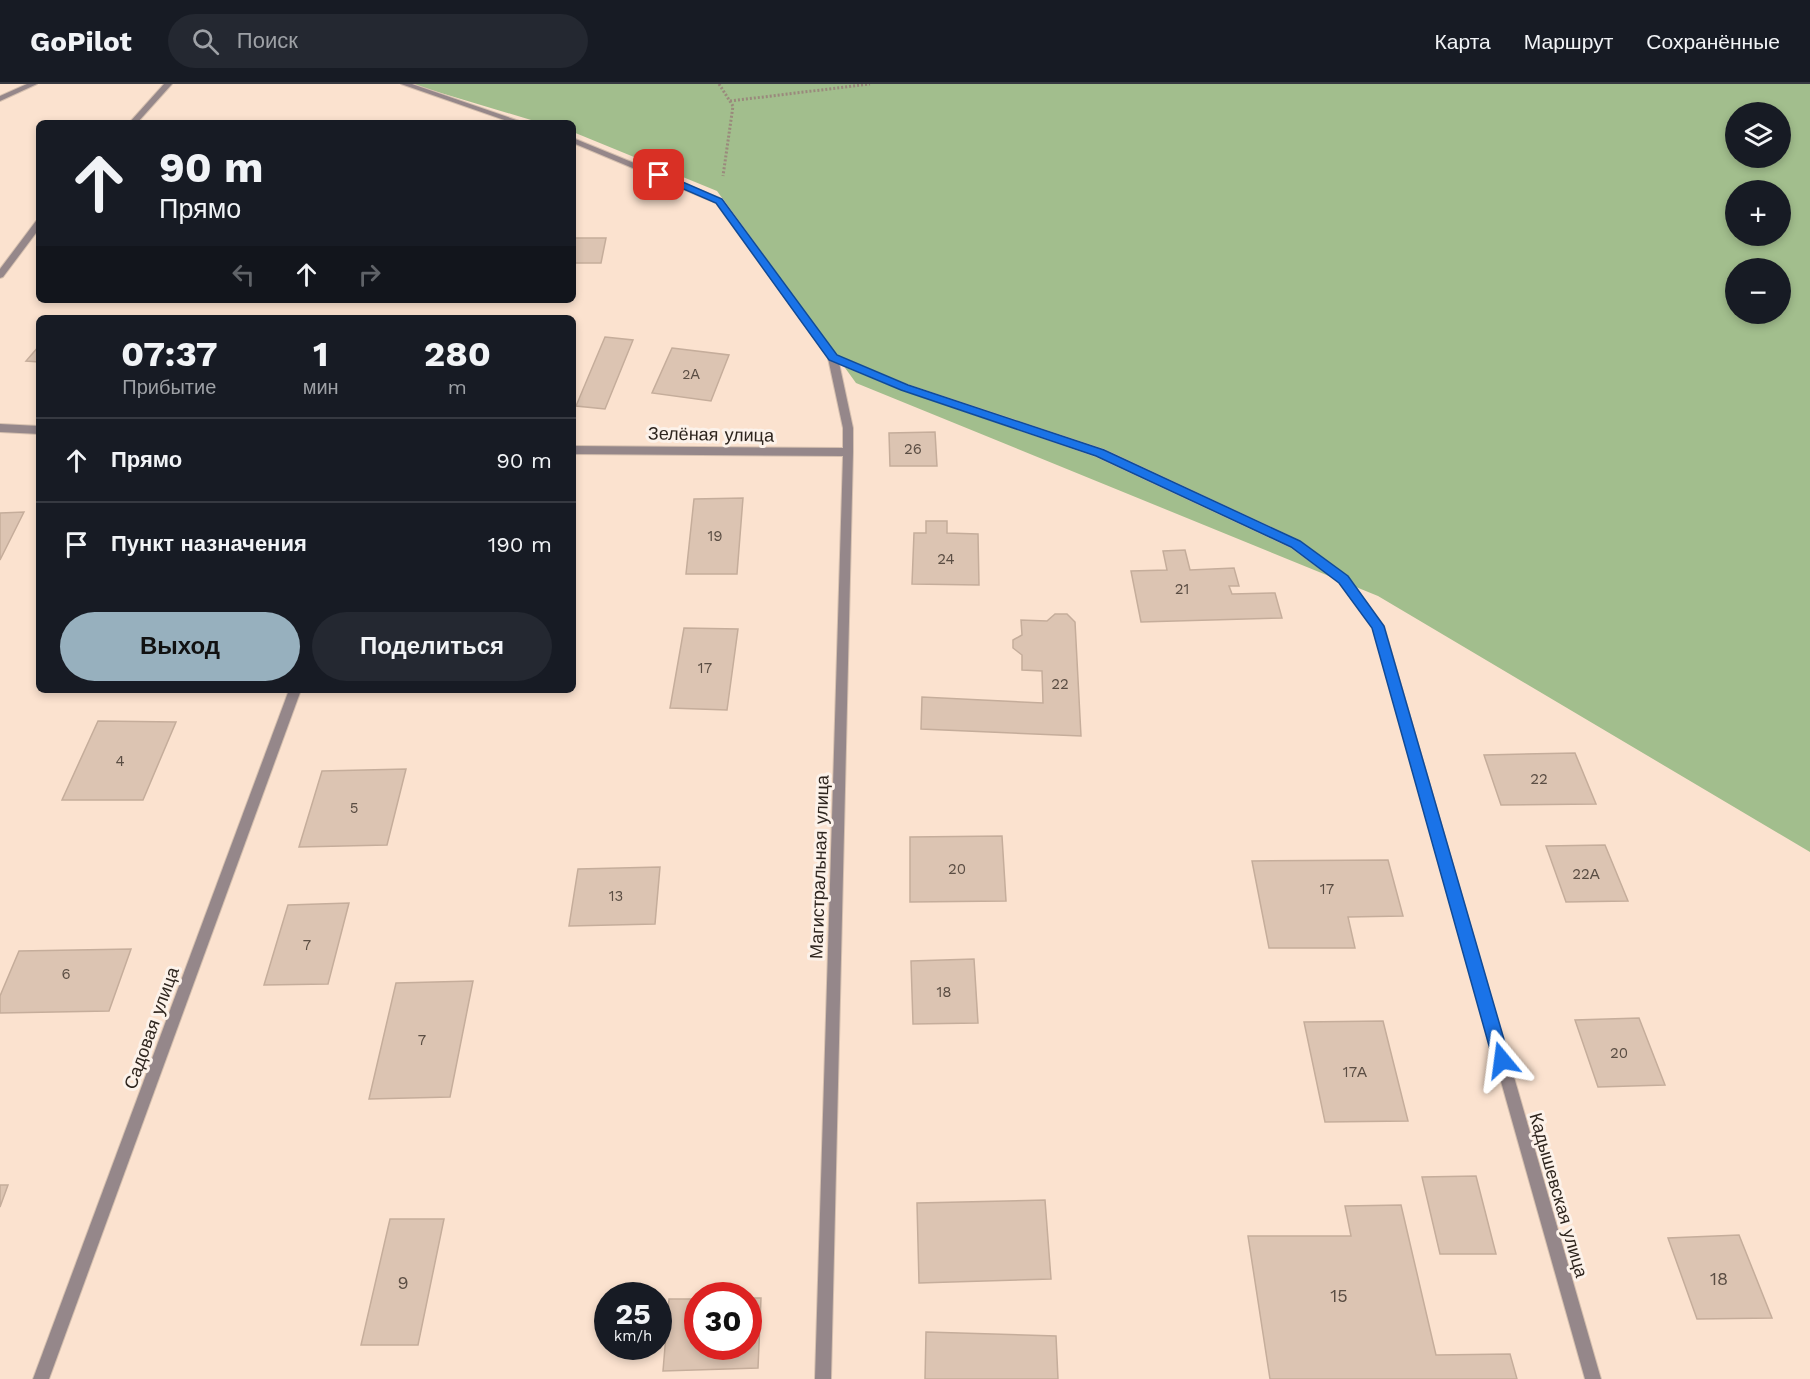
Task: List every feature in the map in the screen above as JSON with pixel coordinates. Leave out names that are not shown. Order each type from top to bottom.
[{"type":"street","points":[[0,99],[33,84]]},
{"type":"street","points":[[136,120],[168,84]]},
{"type":"street","points":[[405,84],[512,120]]},
{"type":"street","points":[[576,141],[719,201],[833,358]]},
{"type":"street","points":[[0,274],[36,226]]},
{"type":"street","name":"Магистральная улица","points":[[822,1379],[848,452],[848,428],[833,358]]},
{"type":"street","name":"Кадышевская улица","points":[[833,358],[904,387],[1100,453],[1295,544],[1343,579],[1378,626],[1593,1379]]},
{"type":"street","points":[[0,428],[36,430]]},
{"type":"street","name":"Зелёная улица","points":[[576,450],[848,452]]},
{"type":"street","name":"Садовая улица","points":[[41,1379],[294,693]]},
{"type":"path","points":[[719,84],[733,106],[719,201]]},
{"type":"path","points":[[730,100],[870,84]]},
{"type":"green space","points":[[411,84],[1810,84],[1810,852],[1378,596],[856,383],[717,191],[576,133],[576,120],[531,120]]},
{"type":"building","points":[[576,238],[606,238],[601,263],[576,263]]},
{"type":"building","points":[[605,337],[633,340],[605,409],[576,406]]},
{"type":"building","points":[[672,348],[729,355],[711,401],[652,393]]},
{"type":"building","points":[[36,349],[36,362],[26,361]]},
{"type":"building","points":[[935,432],[937,466],[890,466],[889,433]]},
{"type":"building","points":[[743,498],[737,574],[686,574],[694,499]]},
{"type":"building","points":[[24,512],[0,560],[0,513]]},
{"type":"building","points":[[926,521],[947,521],[947,533],[978,534],[979,585],[912,584],[914,533],[926,533]]},
{"type":"building","points":[[1185,550],[1190,570],[1234,568],[1239,586],[1229,586],[1232,594],[1275,593],[1282,618],[1141,622],[1131,571],[1167,570],[1163,551]]},
{"type":"building","points":[[1055,614],[1067,614],[1075,622],[1081,736],[921,729],[922,697],[1043,703],[1042,671],[1022,670],[1022,655],[1013,648],[1013,640],[1022,635],[1021,620],[1047,621]]},
{"type":"building","points":[[684,628],[738,629],[727,710],[670,708]]},
{"type":"building","points":[[98,721],[176,722],[143,800],[62,800]]},
{"type":"building","points":[[1575,753],[1596,804],[1501,805],[1484,755]]},
{"type":"building","points":[[406,769],[387,845],[299,847],[322,771]]},
{"type":"building","points":[[1002,836],[1006,901],[910,902],[910,837]]},
{"type":"building","points":[[1605,845],[1628,901],[1566,902],[1546,846]]},
{"type":"building","points":[[1388,860],[1403,916],[1348,917],[1355,948],[1269,948],[1252,861]]},
{"type":"building","points":[[660,867],[655,924],[569,926],[578,869]]},
{"type":"building","points":[[349,903],[328,984],[264,985],[288,905]]},
{"type":"building","points":[[131,949],[109,1011],[0,1013],[0,996],[19,951]]},
{"type":"building","points":[[974,959],[978,1023],[913,1024],[911,961]]},
{"type":"building","points":[[473,981],[450,1097],[369,1099],[396,983]]},
{"type":"building","points":[[1639,1018],[1665,1085],[1598,1087],[1575,1020]]},
{"type":"building","points":[[1383,1021],[1408,1121],[1325,1122],[1304,1022]]},
{"type":"building","points":[[1476,1176],[1496,1254],[1440,1254],[1422,1177]]},
{"type":"building","points":[[0,1185],[8,1185],[0,1207]]},
{"type":"building","points":[[1045,1200],[1051,1279],[919,1283],[917,1203]]},
{"type":"building","points":[[1401,1205],[1436,1355],[1510,1354],[1517,1379],[1270,1379],[1248,1236],[1351,1236],[1345,1206]]},
{"type":"building","points":[[390,1219],[444,1219],[418,1345],[361,1345]]},
{"type":"building","points":[[1739,1235],[1772,1318],[1697,1319],[1668,1238]]},
{"type":"building","points":[[672,1299],[684,1299],[684,1360],[758,1360],[758,1368],[663,1371],[664,1360],[672,1360]]},
{"type":"building","points":[[926,1332],[1056,1336],[1058,1379],[925,1379]]},
{"type":"route","points":[[659,175],[719,201],[833,358],[904,387],[1100,453],[1295,544],[1343,579],[1378,626],[1502,1060]]}]
